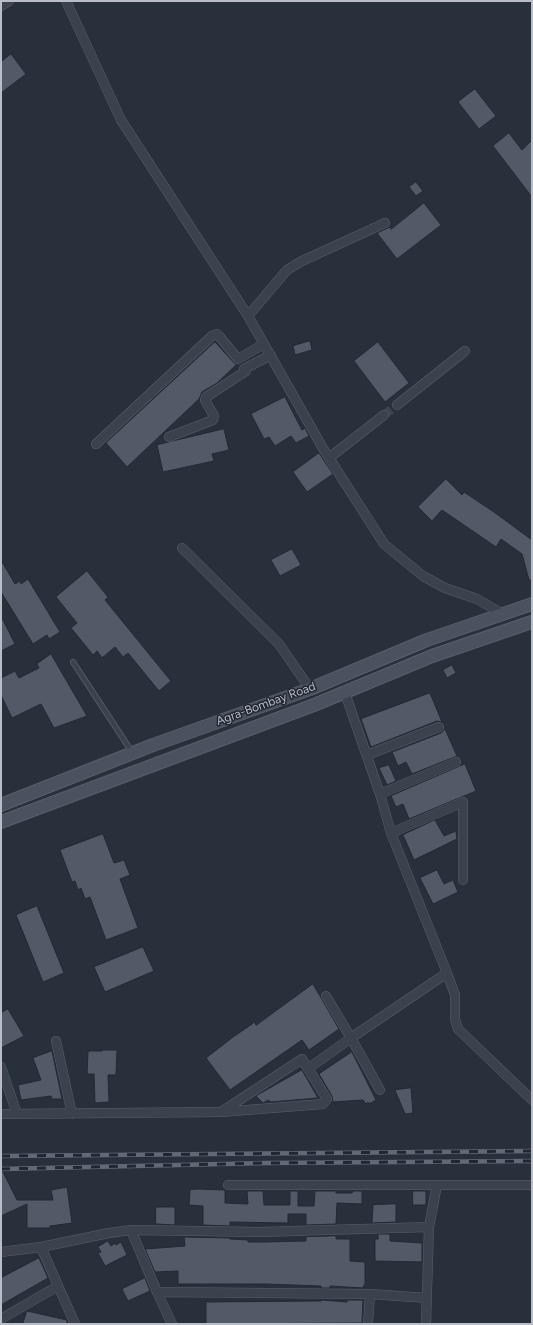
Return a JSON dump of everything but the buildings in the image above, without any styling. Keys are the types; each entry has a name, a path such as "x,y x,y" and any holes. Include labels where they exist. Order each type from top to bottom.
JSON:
{"main road":[{"name":"Agra-Bombay Road","path":"1,805 133,753 310,689 428,640 532,604"},
{"path":"485,620 491,636"},
{"name":"Agra-Bombay Road","path":"1,822 344,693 432,656 532,622"}],"street":[{"path":"1,6 9,1"},
{"path":"66,1 121,120 248,316 329,458 384,544 423,576 445,588 477,599 503,614"},
{"path":"248,316 287,270 302,260 385,224"},
{"path":"96,444 212,336 217,334 238,359 264,344"},
{"path":"397,405 465,351"},
{"path":"169,437 213,420 214,416 205,400 206,397 246,372 244,369 271,355"},
{"path":"329,458 384,415"},
{"path":"182,548 279,644 310,689"},
{"path":"344,693 380,794 391,833 455,995 455,1020 458,1029 532,1100"},
{"path":"366,755 439,727"},
{"path":"380,794 456,762"},
{"path":"391,833 463,802 463,880"},
{"path":"309,1068 447,973"},
{"path":"326,996 380,1090"},
{"path":"56,1041 72,1114"},
{"path":"1,1114 221,1112 323,1104 327,1099 302,1059 221,1112"},
{"path":"1,1067 17,1114"},
{"path":"228,1185 532,1185"},
{"path":"426,1324 429,1227 437,1185"},
{"path":"1,1252 41,1247 130,1230 260,1232 429,1227"},
{"path":"130,1230 156,1292 172,1324"},
{"path":"41,1247 75,1324"},
{"path":"1,1319 58,1286"},
{"path":"156,1292 370,1294 427,1298"},
{"path":"368,1324 370,1294"}],"lane":[{"path":"73,662 133,753"}],"tunnel":[{"path":"384,415 397,405"}],"railway":[{"path":"1,1156 532,1151"},
{"path":"1,1169 267,1163 532,1161"}]}
